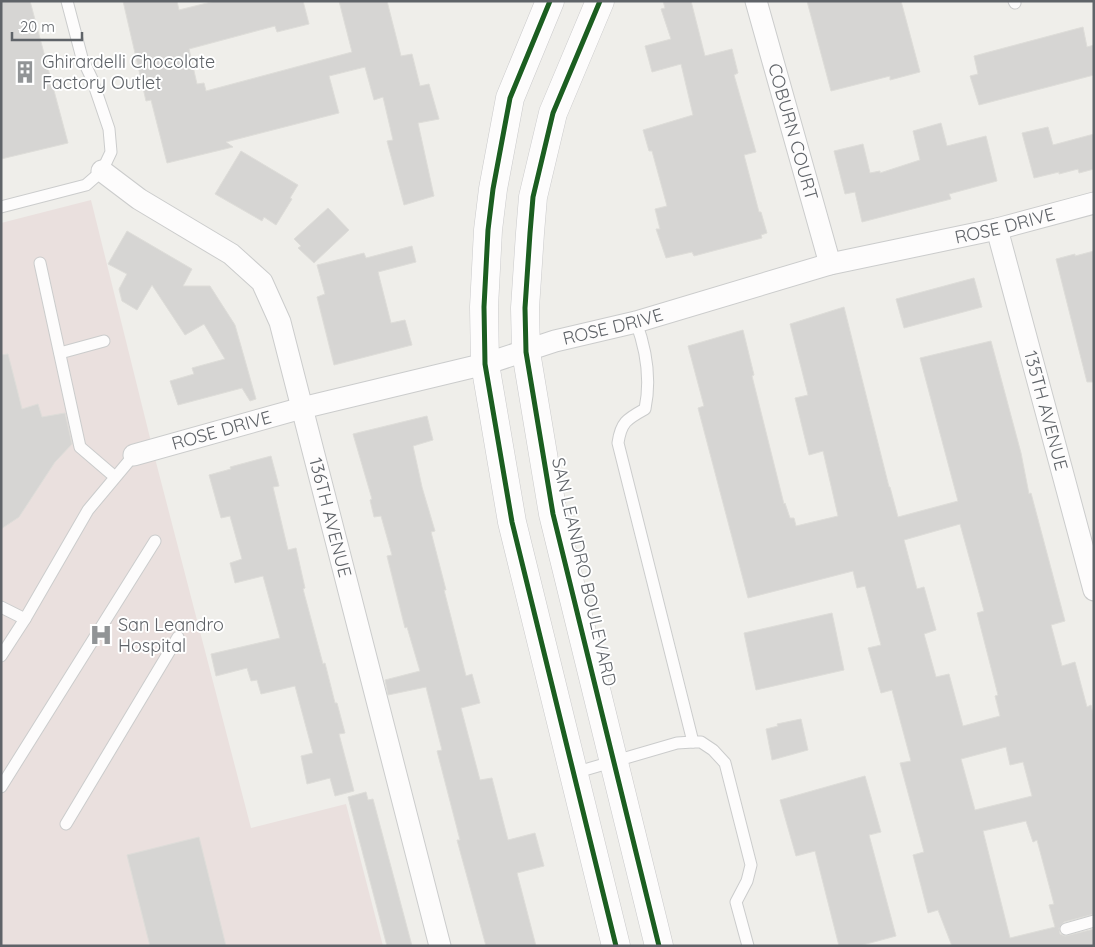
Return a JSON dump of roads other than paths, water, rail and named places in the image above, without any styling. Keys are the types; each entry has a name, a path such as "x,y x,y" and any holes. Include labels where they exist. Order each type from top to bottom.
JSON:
{"main road":[{"path":"550,1 510,98 492,189 484,307 485,364 512,522 616,946"},
{"name":"SAN LEANDRO BOULEVARD","path":"600,1 553,113 534,197 525,308 526,352 553,514 659,946"}],"street":[{"name":"COBURN COURT","path":"756,1 830,264"},
{"name":"136TH AVENUE","path":"102,171 140,199 231,254 262,282 280,322 440,946"},
{"name":"ROSE DRIVE","path":"134,454 302,408 485,364 555,341 636,322 830,264 997,229 1094,203"},
{"name":"135TH AVENUE","path":"997,229 1094,590"}],"lane":[{"path":"1,207 86,185 102,171 111,152 109,129 92,79 82,58 67,1"},
{"path":"40,263 80,448 115,477"},
{"path":"636,322 643,343 648,393 645,408 630,417 620,429 618,443 693,742"},
{"path":"60,353 104,341"},
{"path":"1,656 25,619 88,510 134,454"},
{"path":"1,787 155,541"},
{"path":"1,606 25,619"},
{"path":"66,824 178,637"},
{"path":"574,773 669,745 701,742 713,750 724,763 751,865 747,881 736,902 748,946"},
{"path":"1066,929 1094,921"}],"place":[{"name":"Ghirardelli Chocolate Factory Outlet","path":"25,72"},
{"name":"San Leandro Hospital","path":"101,635"}]}
